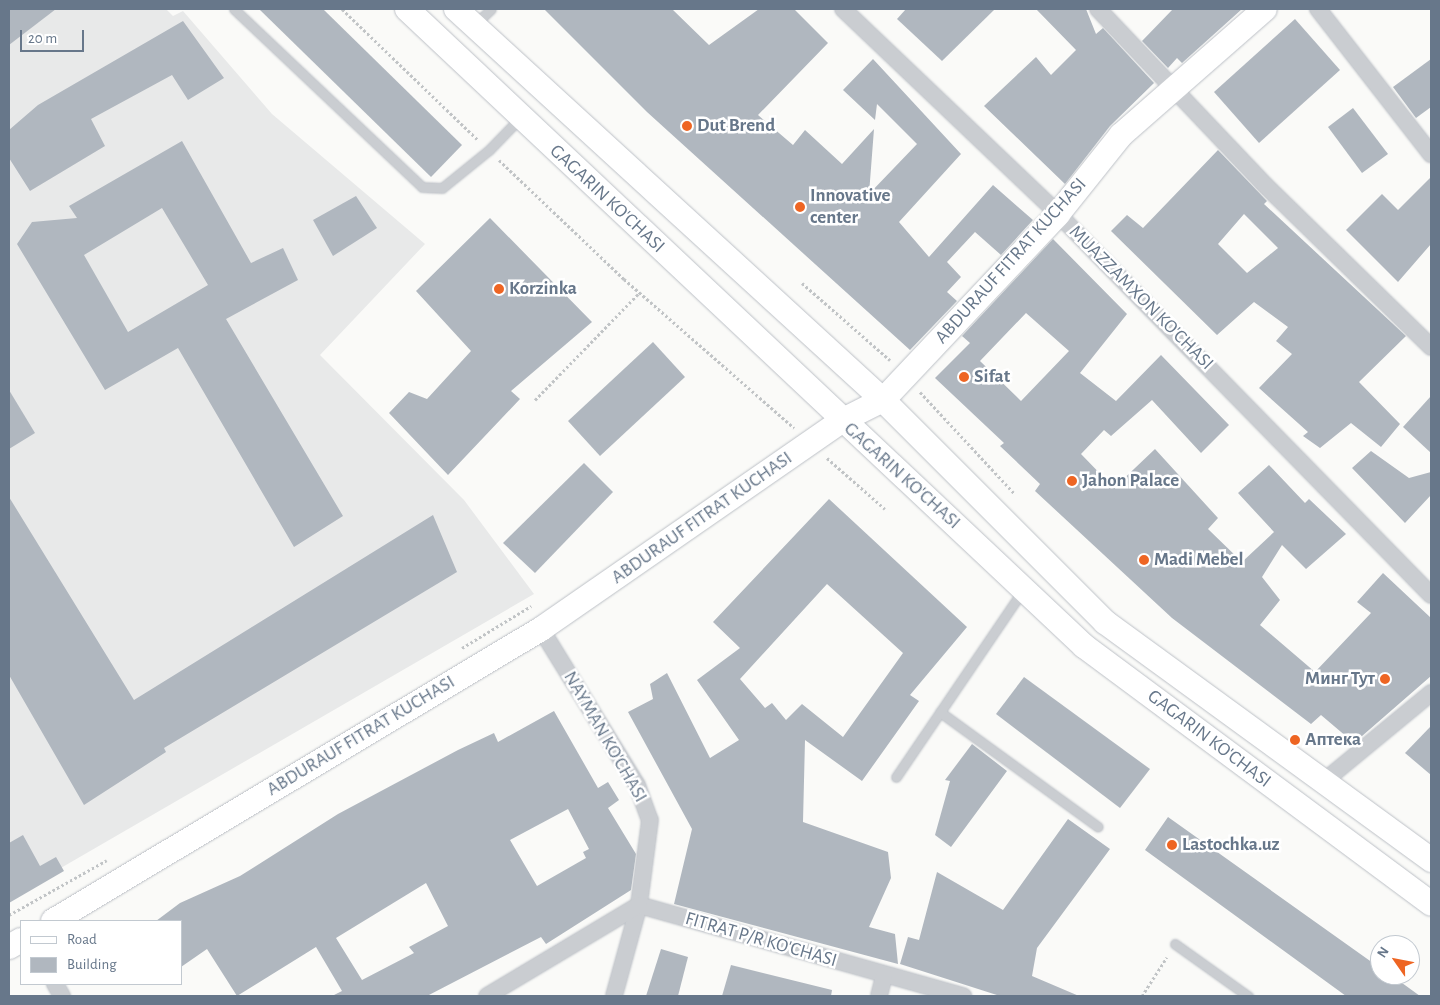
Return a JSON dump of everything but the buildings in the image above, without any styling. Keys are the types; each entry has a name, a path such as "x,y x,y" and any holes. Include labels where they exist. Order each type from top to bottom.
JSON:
{"main road":[{"name":"GAGARIN KO'CHASI","path":"406,9 841,421 1024,587 1084,646 1431,904"},
{"name":"GAGARIN KO'CHASI","path":"456,9 883,400 1105,622 1323,782 1430,856"},
{"name":"ABDURAUF FITRAT KUCHASI","path":"55,920 541,629 841,421 883,400 1058,214 1121,135 1265,9"},
{"path":"9,947 20,941"}],"street":[{"name":"MUAZZAMXON KO'CHASI","path":"843,9 1058,214 1431,595"},
{"path":"1098,9 1265,185 1431,347"},
{"path":"1318,9 1431,154"},
{"name":"NAYMAN KO'CHASI","path":"541,629 637,785 650,820 639,905 614,996"},
{"path":"1323,782 1431,693"},
{"path":"487,996 639,905"},
{"name":"FITRAT P/R KO'CHASI","path":"639,905 884,976 963,996"},
{"path":"879,996 884,976"},
{"path":"56,985 62,996"}],"lane":[{"path":"234,9 414,183 432,190 442,188 489,150 521,117"},
{"path":"474,25 490,9"},
{"path":"896,777 1024,587"},
{"path":"940,712 1098,827"},
{"path":"1175,944 1248,996"}],"path":[{"path":"342,9 639,293 886,509"},
{"path":"535,400 639,293"},
{"path":"454,653 539,601"},
{"path":"9,916 111,858"},
{"path":"1142,996 1175,944"}],"shaded area":[{"path":"9,9 166,9 173,16 183,11 272,114 425,244 320,355 464,500 534,594 9,898"}],"place":[{"name":"Dut Brend","path":"687,126"},
{"name":"Innovative center","path":"800,207"},
{"name":"Korzinka","path":"499,289"},
{"name":"Sifat","path":"964,377"},
{"name":"Jahon Palace","path":"1072,481"},
{"name":"Madi Mebel","path":"1144,560"},
{"name":"Минг Тут","path":"1385,679"},
{"name":"Аптека","path":"1295,740"},
{"name":"Lastochka.uz","path":"1172,845"}]}
